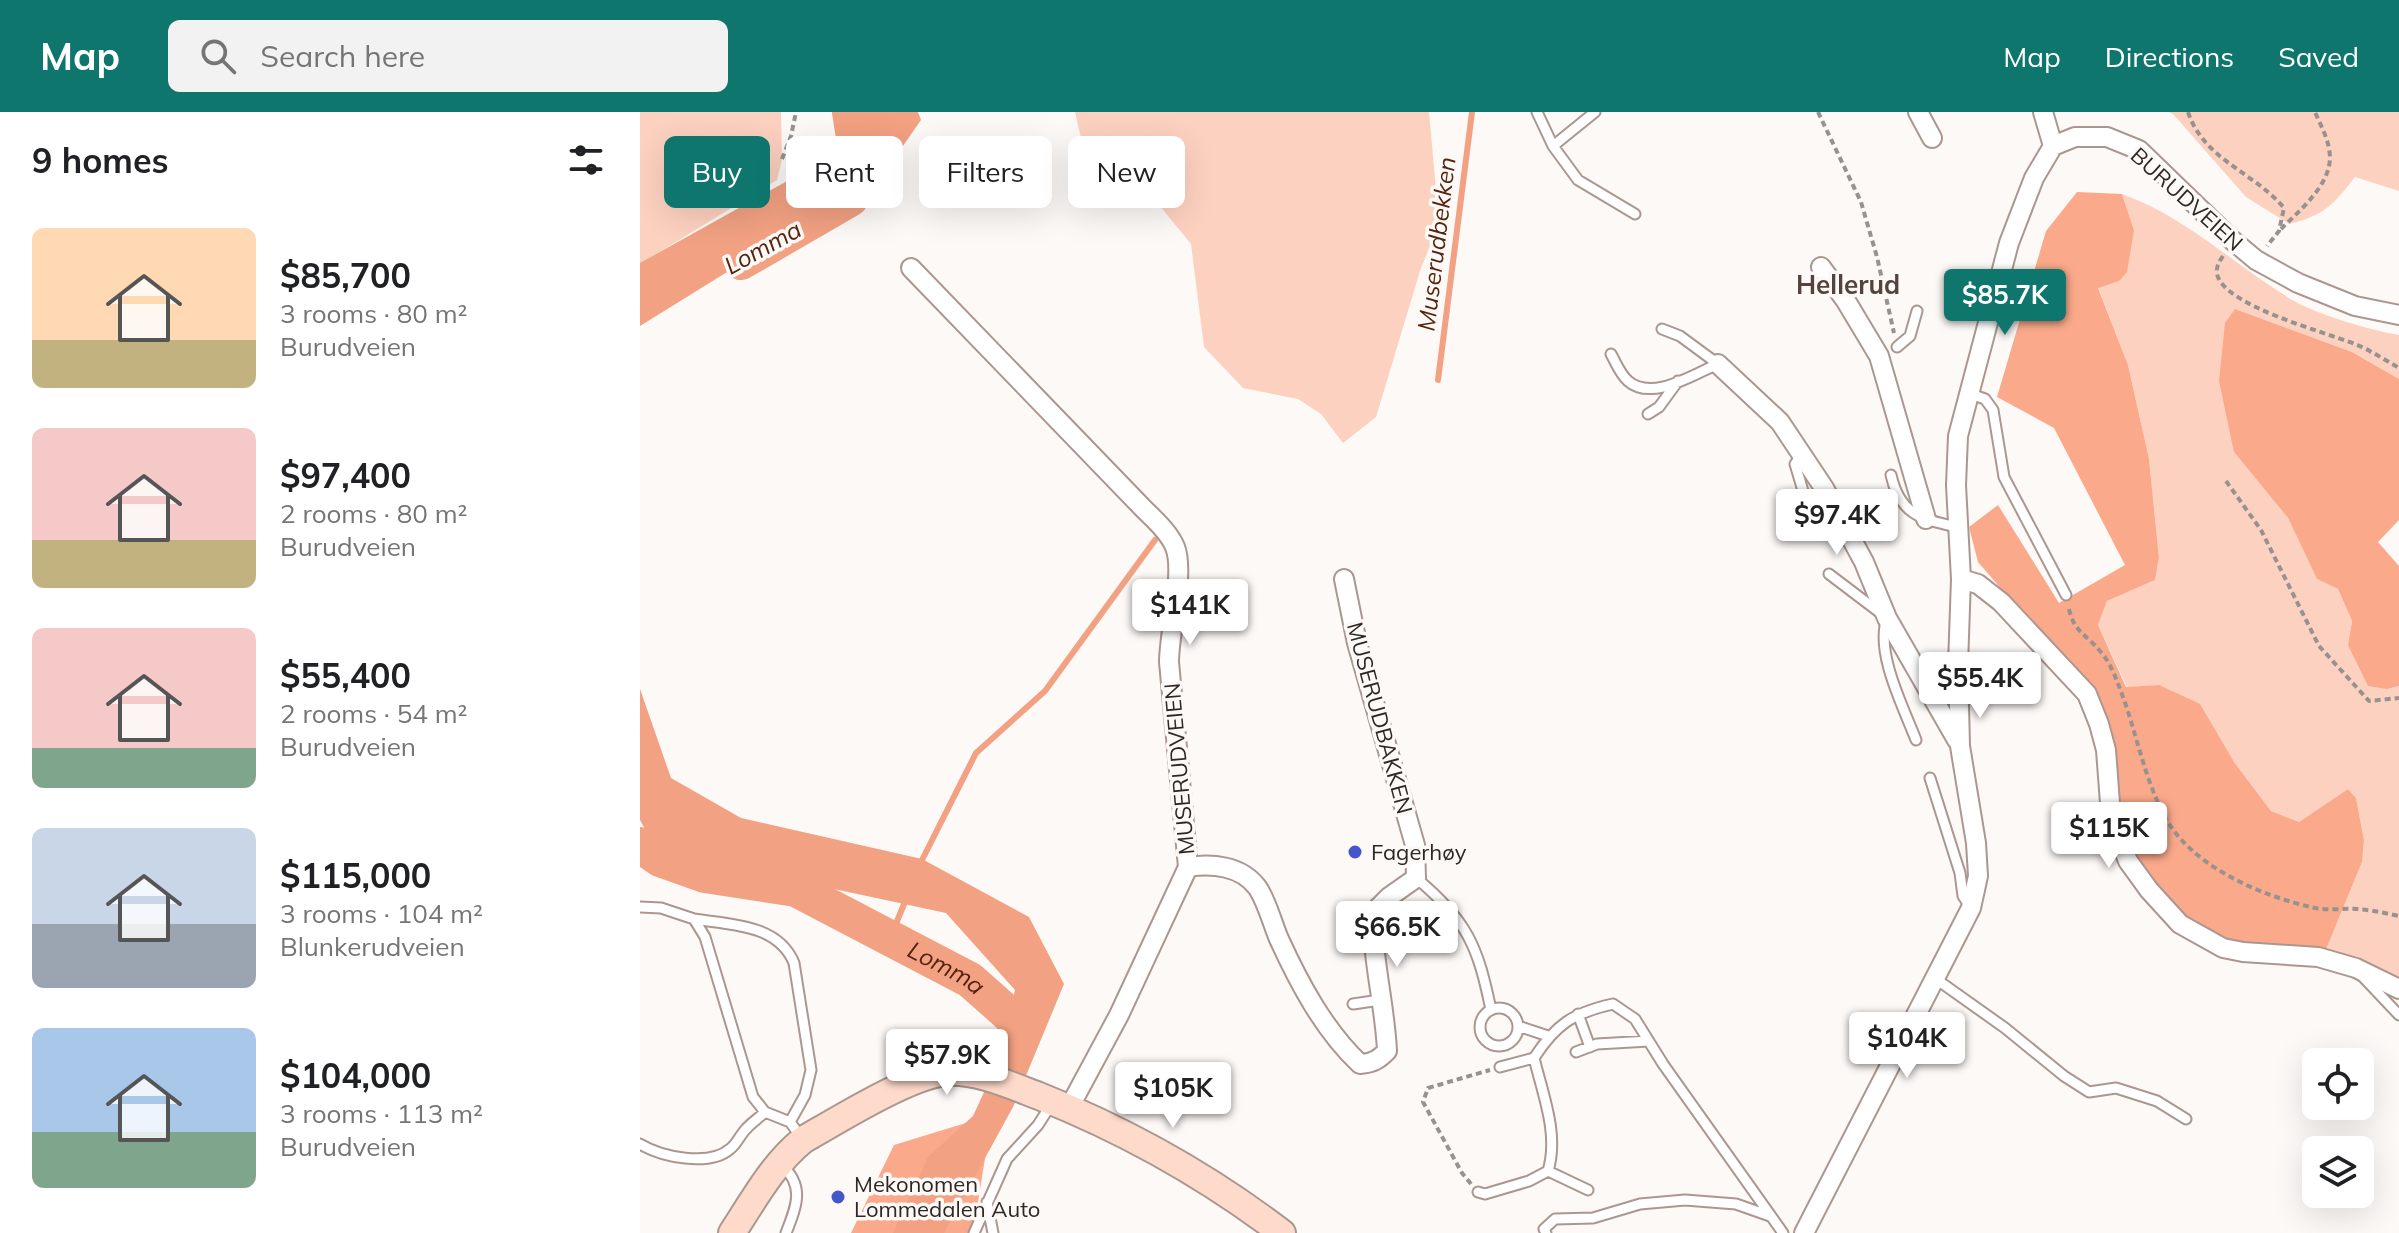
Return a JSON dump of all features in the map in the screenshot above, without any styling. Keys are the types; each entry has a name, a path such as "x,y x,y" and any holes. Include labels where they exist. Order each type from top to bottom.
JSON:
{"street":[{"path":"1918,112 1932,138"},
{"path":"1804,1233 1971,908 1978,876 1960,746 1958,665 1961,579 1952,526 1958,436 2009,243 2034,178 2053,146 2043,112"},
{"name":"BURUDVEIEN","path":"2053,146 2075,137 2107,137 2139,150 2256,260 2298,283 2355,306 2399,315"},
{"path":"1821,267 1879,356 1926,519"},
{"name":"MUSERUDVEIEN","path":"911,268 1146,512 1176,548 1177,579 1169,662 1188,867 1119,1015 1061,1105"},
{"path":"1718,364 1780,422 1824,488 1864,562 1887,618 1960,746"},
{"name":"MUSERUDBAKKEN","path":"1344,579 1357,643 1415,845 1416,878"},
{"path":"1961,579 1978,584 2001,602 2087,694 2106,750 2110,803 2128,861 2180,924 2223,948 2318,957 2356,968 2399,989"},
{"path":"1188,867 1199,865 1233,869 1257,887 1304,988 1338,1040 1360,1064 1371,1063 1387,1051 1372,941 1373,913 1416,878"},
{"path":"732,1233 780,1163 796,1131 944,1072 986,1077 1061,1105 1146,1144 1194,1171 1282,1233"}],"lane":[{"path":"1537,112 1553,146 1578,180 1635,214"},
{"path":"1553,146 1595,112"},
{"path":"1897,347 1910,336 1917,311"},
{"path":"1662,329 1680,336 1718,364"},
{"path":"1611,354 1621,373 1631,383 1656,389 1718,364"},
{"path":"1648,414 1659,407 1678,381"},
{"path":"1968,393 1985,399 1993,410 2004,477 2066,595"},
{"path":"1801,454 1795,464 1809,511"},
{"path":"1891,475 1903,506 1926,519 1952,526"},
{"path":"1829,574 1887,618 1882,633 1889,666 1916,740"},
{"path":"1930,778 1960,873 1963,896 1971,908"},
{"path":"1416,878 1458,917 1484,974 1491,1010"},
{"path":"640,907 661,908 694,919 771,934 789,950 797,977 811,1070 796,1131 765,1112 753,1097 705,937 694,919"},
{"path":"2356,968 2399,1015"},
{"path":"1936,979 2089,1092 2116,1088 2157,1101 2186,1119"},
{"path":"1353,1004 1380,1000"},
{"path":"1500,1067 1534,1058 1548,1036 1564,1021 1613,1004 1635,1019 1783,1233"},
{"path":"1491,1010 1508,1010 1517,1019 1518,1032 1509,1043 1492,1044 1483,1036 1481,1025 1491,1010"},
{"path":"1578,1014 1590,1047"},
{"path":"1518,1026 1548,1036"},
{"path":"1576,1052 1597,1044 1649,1041"},
{"path":"1478,1192 1485,1194 1529,1181 1548,1171 1553,1154 1551,1127 1534,1058"},
{"path":"974,1233 1007,1159 1061,1105"},
{"path":"640,1144 655,1151 702,1159 715,1157 731,1149 746,1128 765,1112"},
{"path":"780,1163 793,1175 797,1184 786,1233"},
{"path":"1548,1171 1588,1190"},
{"path":"1546,1233 1544,1229 1555,1219 1593,1218 1640,1204 1685,1200 1736,1204 1770,1216"},
{"path":"987,1202 993,1233"}],"path":[{"path":"782,159 796,112"},
{"path":"1818,112 1861,202 1897,347"},
{"path":"2188,112 2192,125 2209,148 2235,170 2269,190 2284,208 2279,231"},
{"path":"2256,260 2328,174 2330,150 2315,112"},
{"path":"2232,240 2217,266 2217,276 2222,284 2258,309 2357,345 2399,368"},
{"path":"2226,481 2261,530 2319,646 2369,701 2399,698"},
{"path":"2066,595 2073,625 2098,648 2115,675 2164,817 2189,849 2209,866 2233,879 2287,900 2324,909 2354,908 2399,916"},
{"path":"1478,1192 1462,1173 1423,1102 1428,1088 1500,1067"}],"shaded area":[{"path":"640,112 781,112 782,159 777,180 770,184 770,136 664,136 664,208 731,208 640,264"},
{"path":"1075,112 1429,112 1439,223 1420,271 1376,417 1343,443 1321,414 1298,399 1243,388 1204,347 1191,244 1162,208 1185,208 1185,136 1081,136"},
{"path":"2168,112 2399,112 2399,191 2355,177 2341,195 2320,213 2289,224 2246,197"},
{"path":"2077,192 2122,194 2134,230 2127,272 2119,281 2098,288 2128,365 2149,459 2159,558 2155,580 2107,601 2098,625 2126,687 2159,685 2200,704 2234,762 2271,811 2299,822 2348,789 2356,798 2364,840 2362,862 2325,952 2219,939 2178,916 2129,860 2103,707 1978,562 1969,527 1998,505 2059,603 2125,565 2054,428 1997,397 2046,231"},
{"path":"2122,194 2168,216 2294,301 2345,321 2399,335 2399,379 2352,352 2235,309 2234,452 2288,518 2317,579 2338,589 2352,621 2348,645 2387,689 2399,686 2399,977 2325,952 2362,862 2364,840 2356,798 2348,789 2299,822 2271,811 2234,762 2159,685 2127,687 2098,625 2107,601 2155,580 2159,558 2149,459 2128,365 2098,287 2119,281 2134,230"},
{"path":"2235,309 2352,352 2399,379 2399,520 2378,542 2399,566 2399,686 2387,689 2368,686 2348,645 2352,621 2338,589 2317,579 2288,518 2234,452 2219,381 2225,323"},
{"path":"992,1115 973,1233 851,1233 894,1145"}],"water":[{"path":"862,112 918,112 921,120 903,146 903,136 855,136"},
{"path":"786,182 786,208 830,208 640,326 640,263 739,208 770,208 770,191"},
{"path":"640,689 671,778 741,818 922,859 1029,917 1064,984 1013,1107 944,1233 893,1233 928,1157 973,1116 997,1064 1015,990 946,913 657,851 640,820"}],"waterway":[{"name":"Lomma","path":"741,262 850,199 858,163 850,112"},
{"name":"Muserudbekken","path":"1438,380 1472,112"},
{"name":"Muserudbekken","path":"920,864 976,753 1045,691 1155,540"},
{"name":"Lomma","path":"640,845 660,859 705,875 796,889 970,980 1014,1019 1017,1040 1010,1061"},
{"name":"Muserudbekken","path":"890,938 907,897"}],"place":[{"name":"Fagerhøy","path":"1355,852"},
{"name":"Mekonomen Lommedalen Auto","path":"838,1197"}],"district":[{"name":"Hellerud","path":"1848,285"}]}
